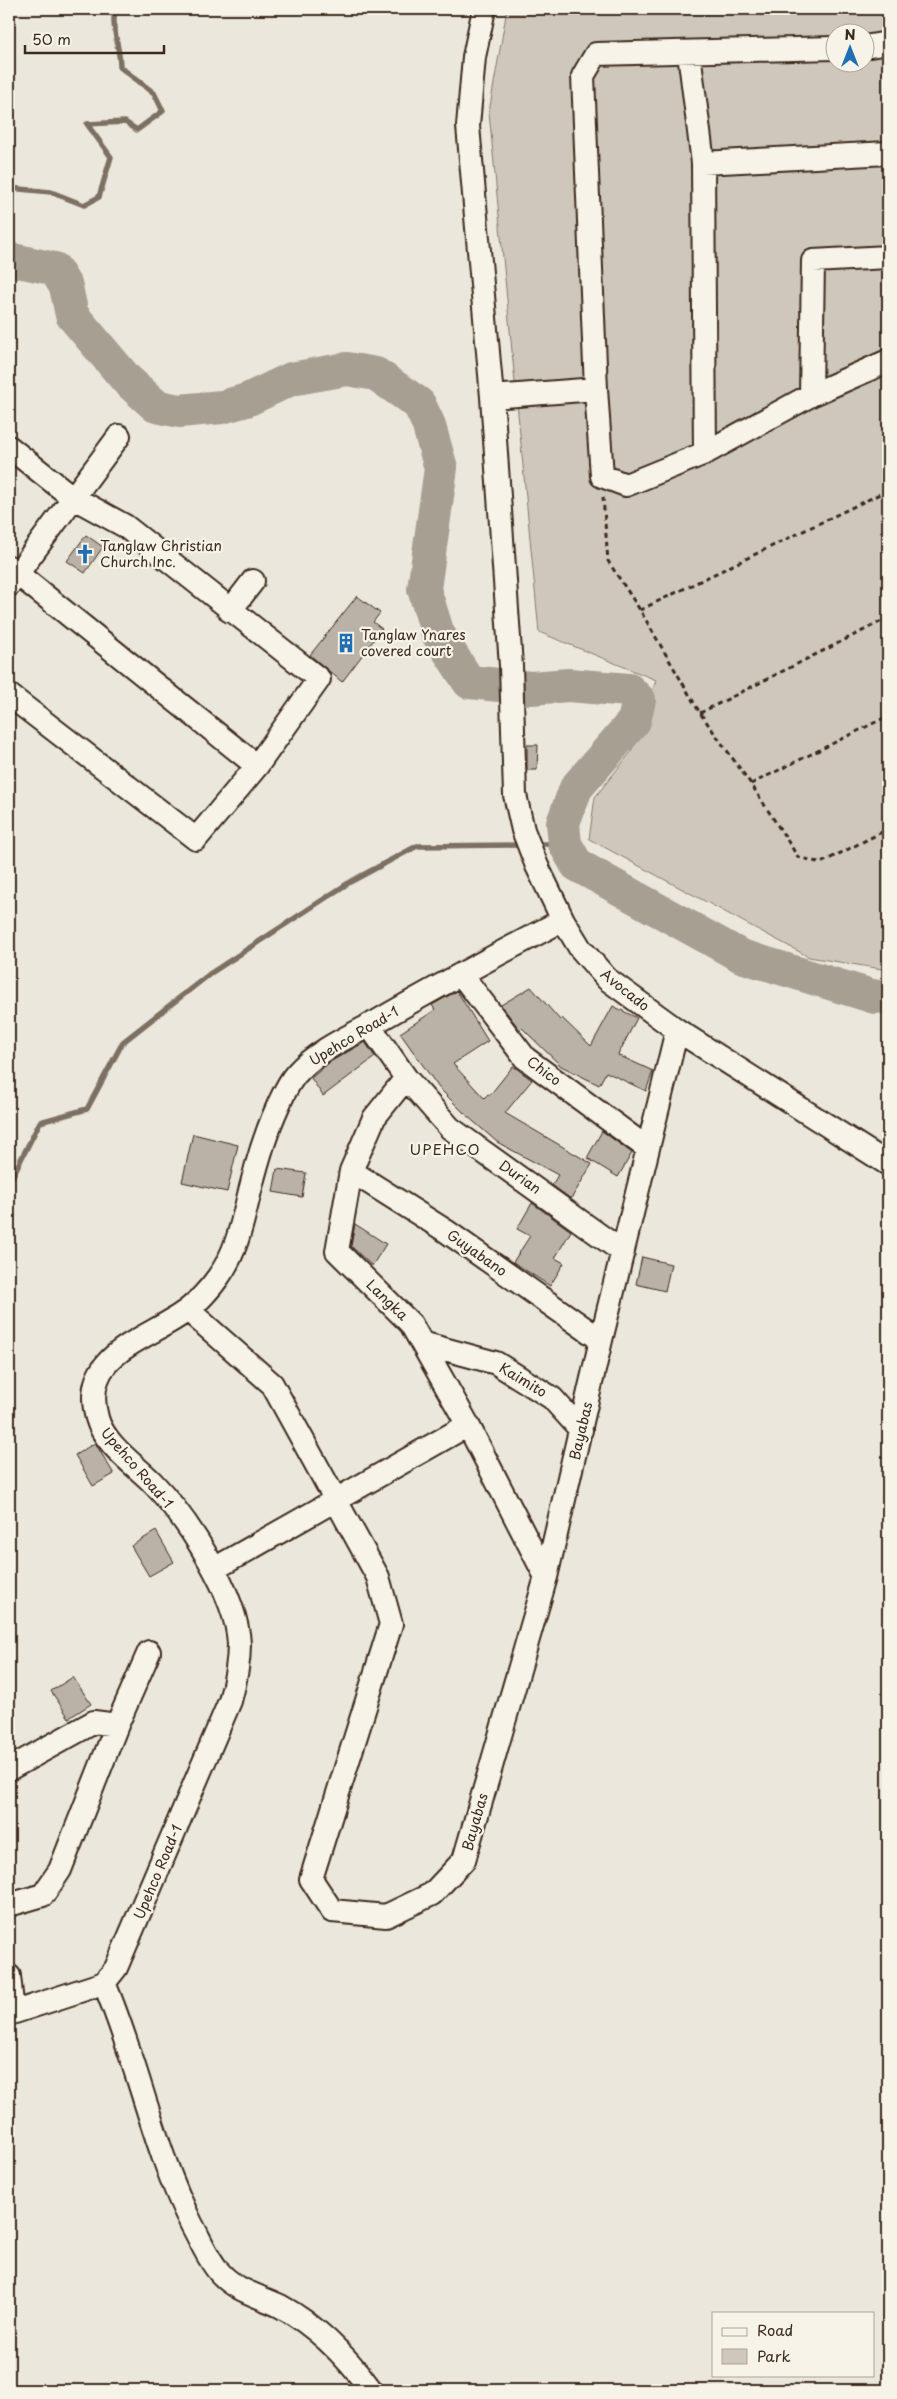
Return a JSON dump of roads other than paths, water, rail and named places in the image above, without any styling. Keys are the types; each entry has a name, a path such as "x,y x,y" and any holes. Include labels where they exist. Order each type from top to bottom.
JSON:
{"street":[{"name":"Avocado","path":"484,9 474,57 468,126 492,397 510,666 515,795 523,830 563,920 580,948 607,979 677,1030 888,1164"},
{"path":"874,45 888,43"},
{"path":"824,48 596,54 583,76 596,389 602,476 626,485 704,453 811,395 888,361"},
{"path":"689,53 703,163 704,453"},
{"path":"703,163 888,153"},
{"path":"811,395 813,261 888,257"},
{"path":"492,397 596,389"},
{"path":"119,436 12,575 257,766"},
{"path":"9,447 72,498 125,526 230,611 319,679 257,766 196,839 9,695"},
{"path":"230,611 253,581"},
{"name":"Upehco Road-1","path":"104,1983 116,1968 230,1701 235,1682 239,1643 230,1603 214,1568 157,1488 102,1432 97,1418 95,1402 98,1373 112,1356 188,1310 219,1277 244,1222 267,1131 286,1088 296,1074 312,1060 369,1026 461,974 563,920"},
{"name":"Chico","path":"461,974 525,1058 647,1148"},
{"name":"Durian","path":"369,1026 406,1078 450,1128 623,1252"},
{"name":"Bayabas","path":"188,1310 272,1384 378,1576 391,1624 311,1879 332,1910 386,1916 432,1894 464,1860 546,1578 601,1340 677,1030"},
{"name":"Langka","path":"406,1078 374,1118 351,1171 337,1251 411,1324 468,1426 546,1578"},
{"name":"Guyabano","path":"351,1171 446,1232 601,1340"},
{"name":"Kaimito","path":"422,1343 496,1363 552,1398 581,1430"},
{"path":"214,1568 468,1426"},
{"path":"9,1905 43,1895 60,1870 117,1725 149,1652"},
{"path":"9,1769 94,1722 117,1725"},
{"path":"9,1976 11,2013 104,1983 127,2040 159,2150 181,2202 207,2254 219,2272 232,2285 280,2307 300,2319 340,2350 371,2390"}],"waterway":[{"path":"9,188 51,192 84,205 99,197 111,157 87,124 125,122 137,130 163,111 154,93 120,67 114,23 115,9"},
{"path":"9,259 55,269 66,287 72,315 127,380 156,406 179,411 222,407 247,400 291,379 347,369 376,374 419,404 428,423 441,468 424,589 438,634 469,682 531,688 569,685 629,690 639,700 634,721 576,788 563,823 565,844 577,865 741,956 875,997 888,996"},
{"path":"534,844 565,844"},
{"path":"9,1183 40,1122 87,1109 123,1042 211,973 350,882 417,846 523,845"}],"place":[{"name":"Tanglaw Christian Church Inc.","path":"85,554"},
{"name":"Tanglaw Ynares covered court","path":"346,643"}],"district":[{"name":"UPEHCO","path":"445,1150"}]}
